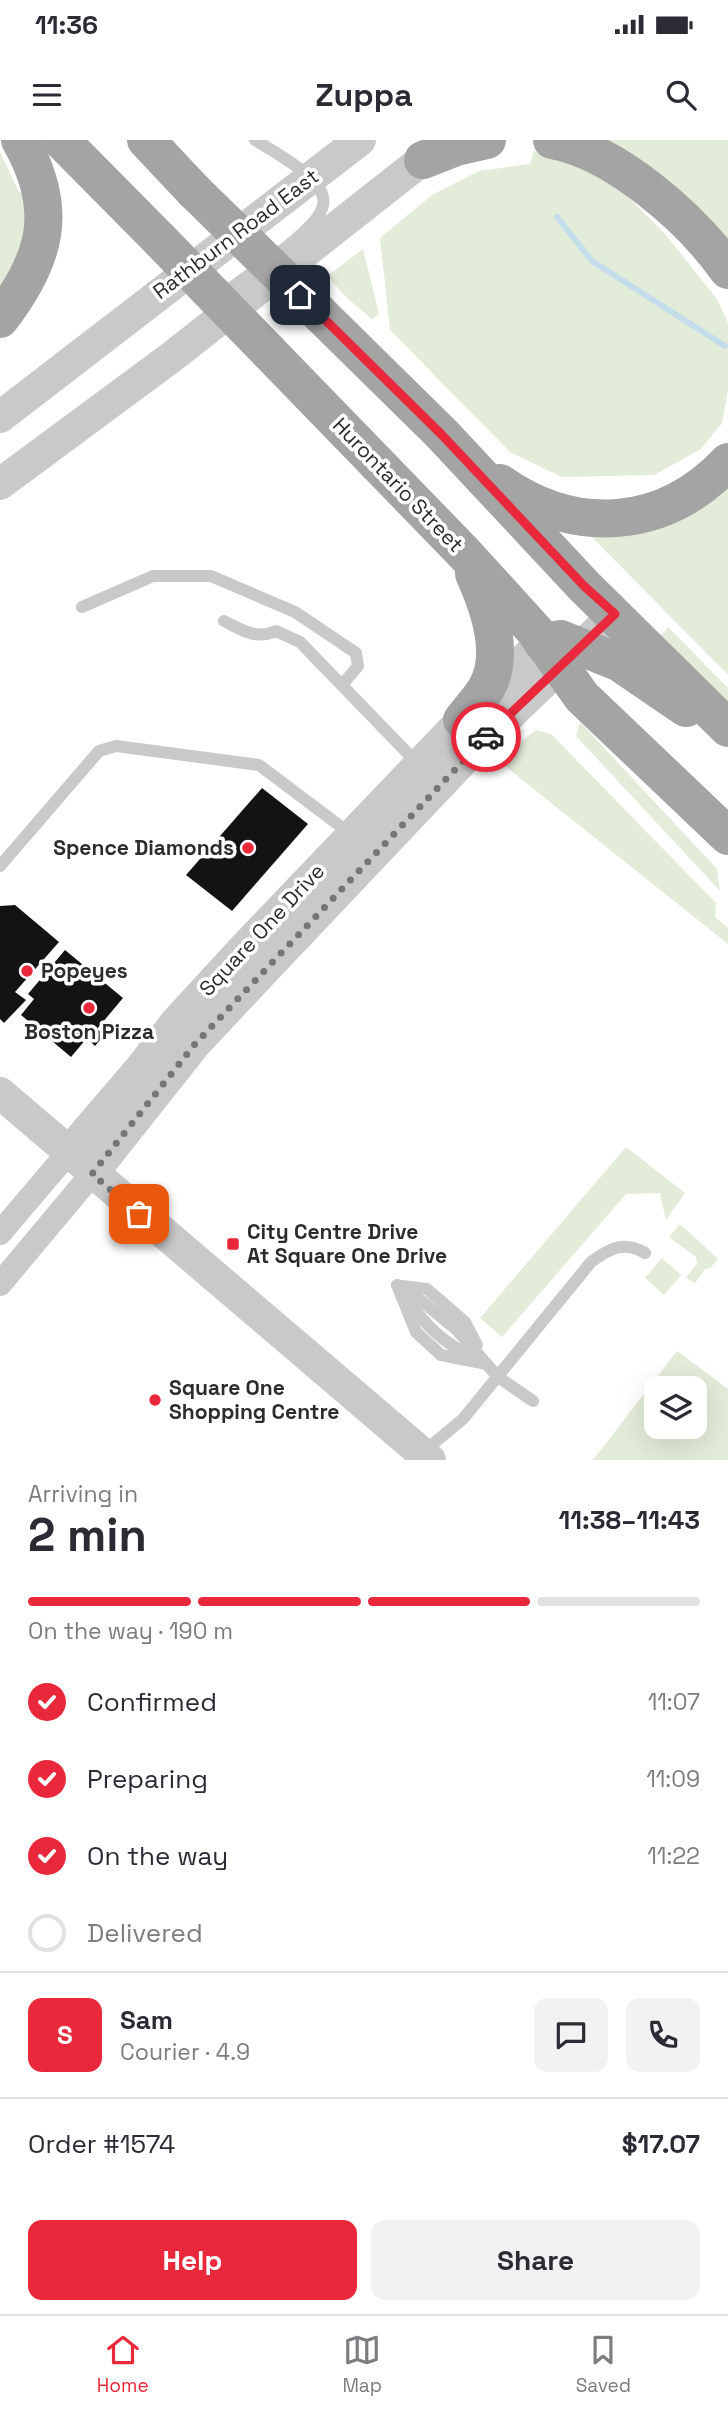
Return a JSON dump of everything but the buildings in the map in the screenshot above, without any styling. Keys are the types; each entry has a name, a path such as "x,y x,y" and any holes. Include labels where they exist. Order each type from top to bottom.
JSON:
{"main road":[{"path":"0,320 32,274 40,251 44,219 41,191 20,140"},
{"name":"Hurontario Street","path":"61,140 464,553 536,631 560,652 582,697 724,836"},
{"path":"146,140 194,191 442,435 584,586 728,727"},
{"path":"436,150 488,140"},
{"path":"552,140 595,153 640,183 684,220 728,270"},
{"path":"442,435 479,468 515,493 540,505 579,516 611,519 666,509 694,493 728,462"},
{"path":"462,720 486,689 493,671 495,651 489,612 464,553"},
{"path":"560,652 620,663 683,705 728,745"}],"street":[{"name":"Rathburn Road East","path":"0,417 360,140"},
{"path":"0,484 182,348 436,150"},
{"name":"Square One Drive","path":"0,1233 140,1069 176,1022 462,720 615,614"},
{"name":"Square One Drive","path":"0,1284 195,1044 470,753 560,652"},
{"path":"0,1093 426,1457"}],"lane":[{"path":"182,348 215,299 302,233 318,217 324,206 323,194 310,179 282,156 255,140"},
{"path":"82,607 153,576 211,576 295,612 356,653 358,666 342,685"},
{"path":"224,621 248,633 264,636 276,631 300,642 419,765"},
{"path":"0,866 99,751 116,746 260,765 352,835"},
{"path":"426,1457 463,1419 591,1262 612,1247 634,1247 645,1253"},
{"path":"487,1364 455,1349 435,1332 422,1320 397,1285 427,1289 465,1322 487,1364 498,1377 533,1401"}],"green space":[{"path":"600,140 728,140 728,255"},
{"path":"534,151 573,160 603,172 666,235 717,299 728,323 728,390 722,423 701,449 654,475 562,477 510,452 390,330 380,238 432,195 479,171 530,164"},
{"path":"0,152 19,192 29,195 30,226 0,292"},
{"path":"363,249 379,314 372,319 348,299 327,276"},
{"path":"728,477 728,675 585,530"},
{"path":"668,627 728,688 728,708 659,639"},
{"path":"580,722 717,869 720,891 576,736"},
{"path":"536,730 551,734 716,903 715,917 728,928 728,944 500,762 504,755"},
{"path":"626,1147 685,1193 666,1220 660,1193 626,1194 502,1337 480,1318"},
{"path":"680,1224 718,1259 710,1268 705,1269 695,1283 686,1278 697,1263 696,1257 669,1237"},
{"path":"662,1258 681,1275 664,1295 645,1278"},
{"path":"677,1351 728,1389 728,1460 593,1460 644,1394 644,1439 707,1439 707,1376 658,1376"}],"waterway":[{"path":"557,217 592,261 725,346"}],"way so far":[{"path":"139,1214 92,1174 195,1044 486,737"}],"place":[{"name":"Spence Diamonds","path":"248,848"},
{"name":"Popeyes","path":"27,971"},
{"name":"Boston Pizza","path":"89,1008"},
{"name":"City Centre Drive At Square One Drive","path":"233,1244"},
{"name":"Square One Shopping Centre","path":"155,1400"}],"route":[{"path":"300,295 442,435 584,586 615,614 486,737"}]}
